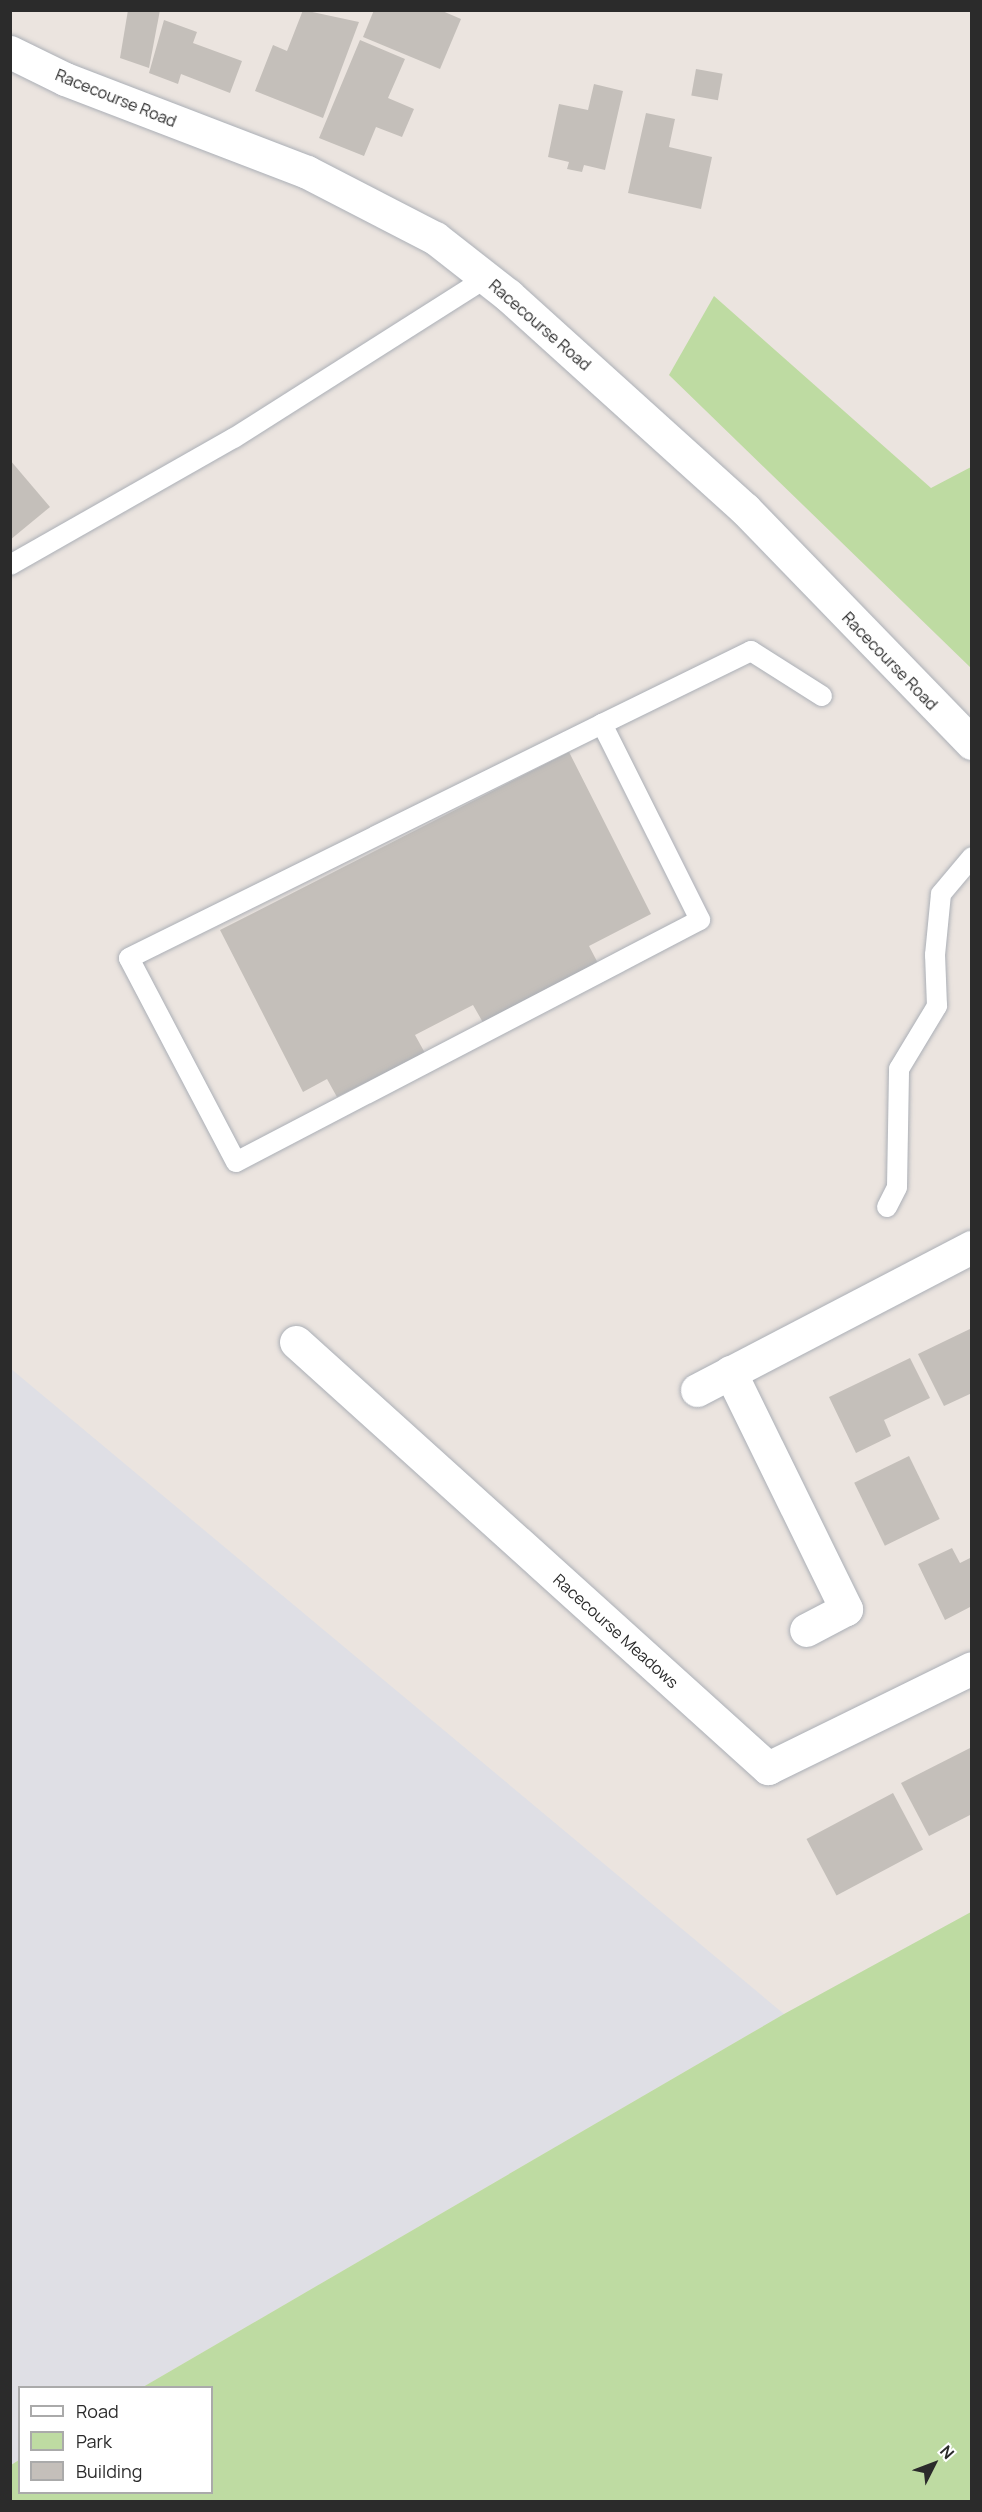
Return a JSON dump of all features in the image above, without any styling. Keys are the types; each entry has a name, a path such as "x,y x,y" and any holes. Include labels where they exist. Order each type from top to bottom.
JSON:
{"street":[{"name":"Racecourse Road","path":"10,52 65,79 307,172 435,238 486,278 745,509 972,743"},
{"path":"697,1390 972,1247"},
{"name":"Racecourse Meadows","path":"296,1341 768,1768 972,1668"},
{"path":"730,1372 846,1609 806,1630"}],"lane":[{"path":"10,565 234,438 486,278"},
{"path":"602,724 700,920 236,1162 129,958 602,724 751,651 822,696"},
{"path":"887,1207 897,1187 899,1069 937,1006 941,894 972,857"}],"shaded area":[{"path":"10,1368 784,2014 145,2386 18,2386 18,2461 11,2465"}],"green space":[{"path":"714,296 931,488 971,467 971,668 669,375"},
{"path":"971,1912 971,2501 11,2501 11,2465 18,2461 18,2494 213,2494 213,2386 145,2386 784,2014"}],"building":[{"path":"128,10 160,10 149,68 120,58"},
{"path":"303,10 359,22 323,118 255,91 273,45 287,51"},
{"path":"374,10 440,10 461,19 440,69 363,37"},
{"path":"164,20 197,32 193,43 242,61 230,93 181,74 178,84 149,73"},
{"path":"360,40 405,59 388,98 414,109 402,137 376,127 364,156 319,138"},
{"path":"696,69 723,74 718,100 691,96"},
{"path":"594,84 623,91 605,170 584,165 582,172 567,169 569,162 548,157 559,104 588,110"},
{"path":"646,113 675,119 669,147 712,157 701,209 628,193"},
{"path":"10,460 50,507 10,540"},
{"path":"569,752 651,914 589,946 600,967 485,1026 473,1005 415,1035 425,1053 337,1097 327,1079 303,1092 220,930"},
{"path":"972,1328 972,1393 944,1406 918,1354"},
{"path":"910,1358 930,1398 884,1420 891,1436 856,1453 829,1397"},
{"path":"909,1456 940,1519 885,1546 854,1483"},
{"path":"952,1548 960,1563 972,1557 972,1606 945,1620 918,1564"},
{"path":"972,1747 972,1814 929,1836 901,1783"},
{"path":"893,1793 923,1850 837,1896 806,1839"}]}
